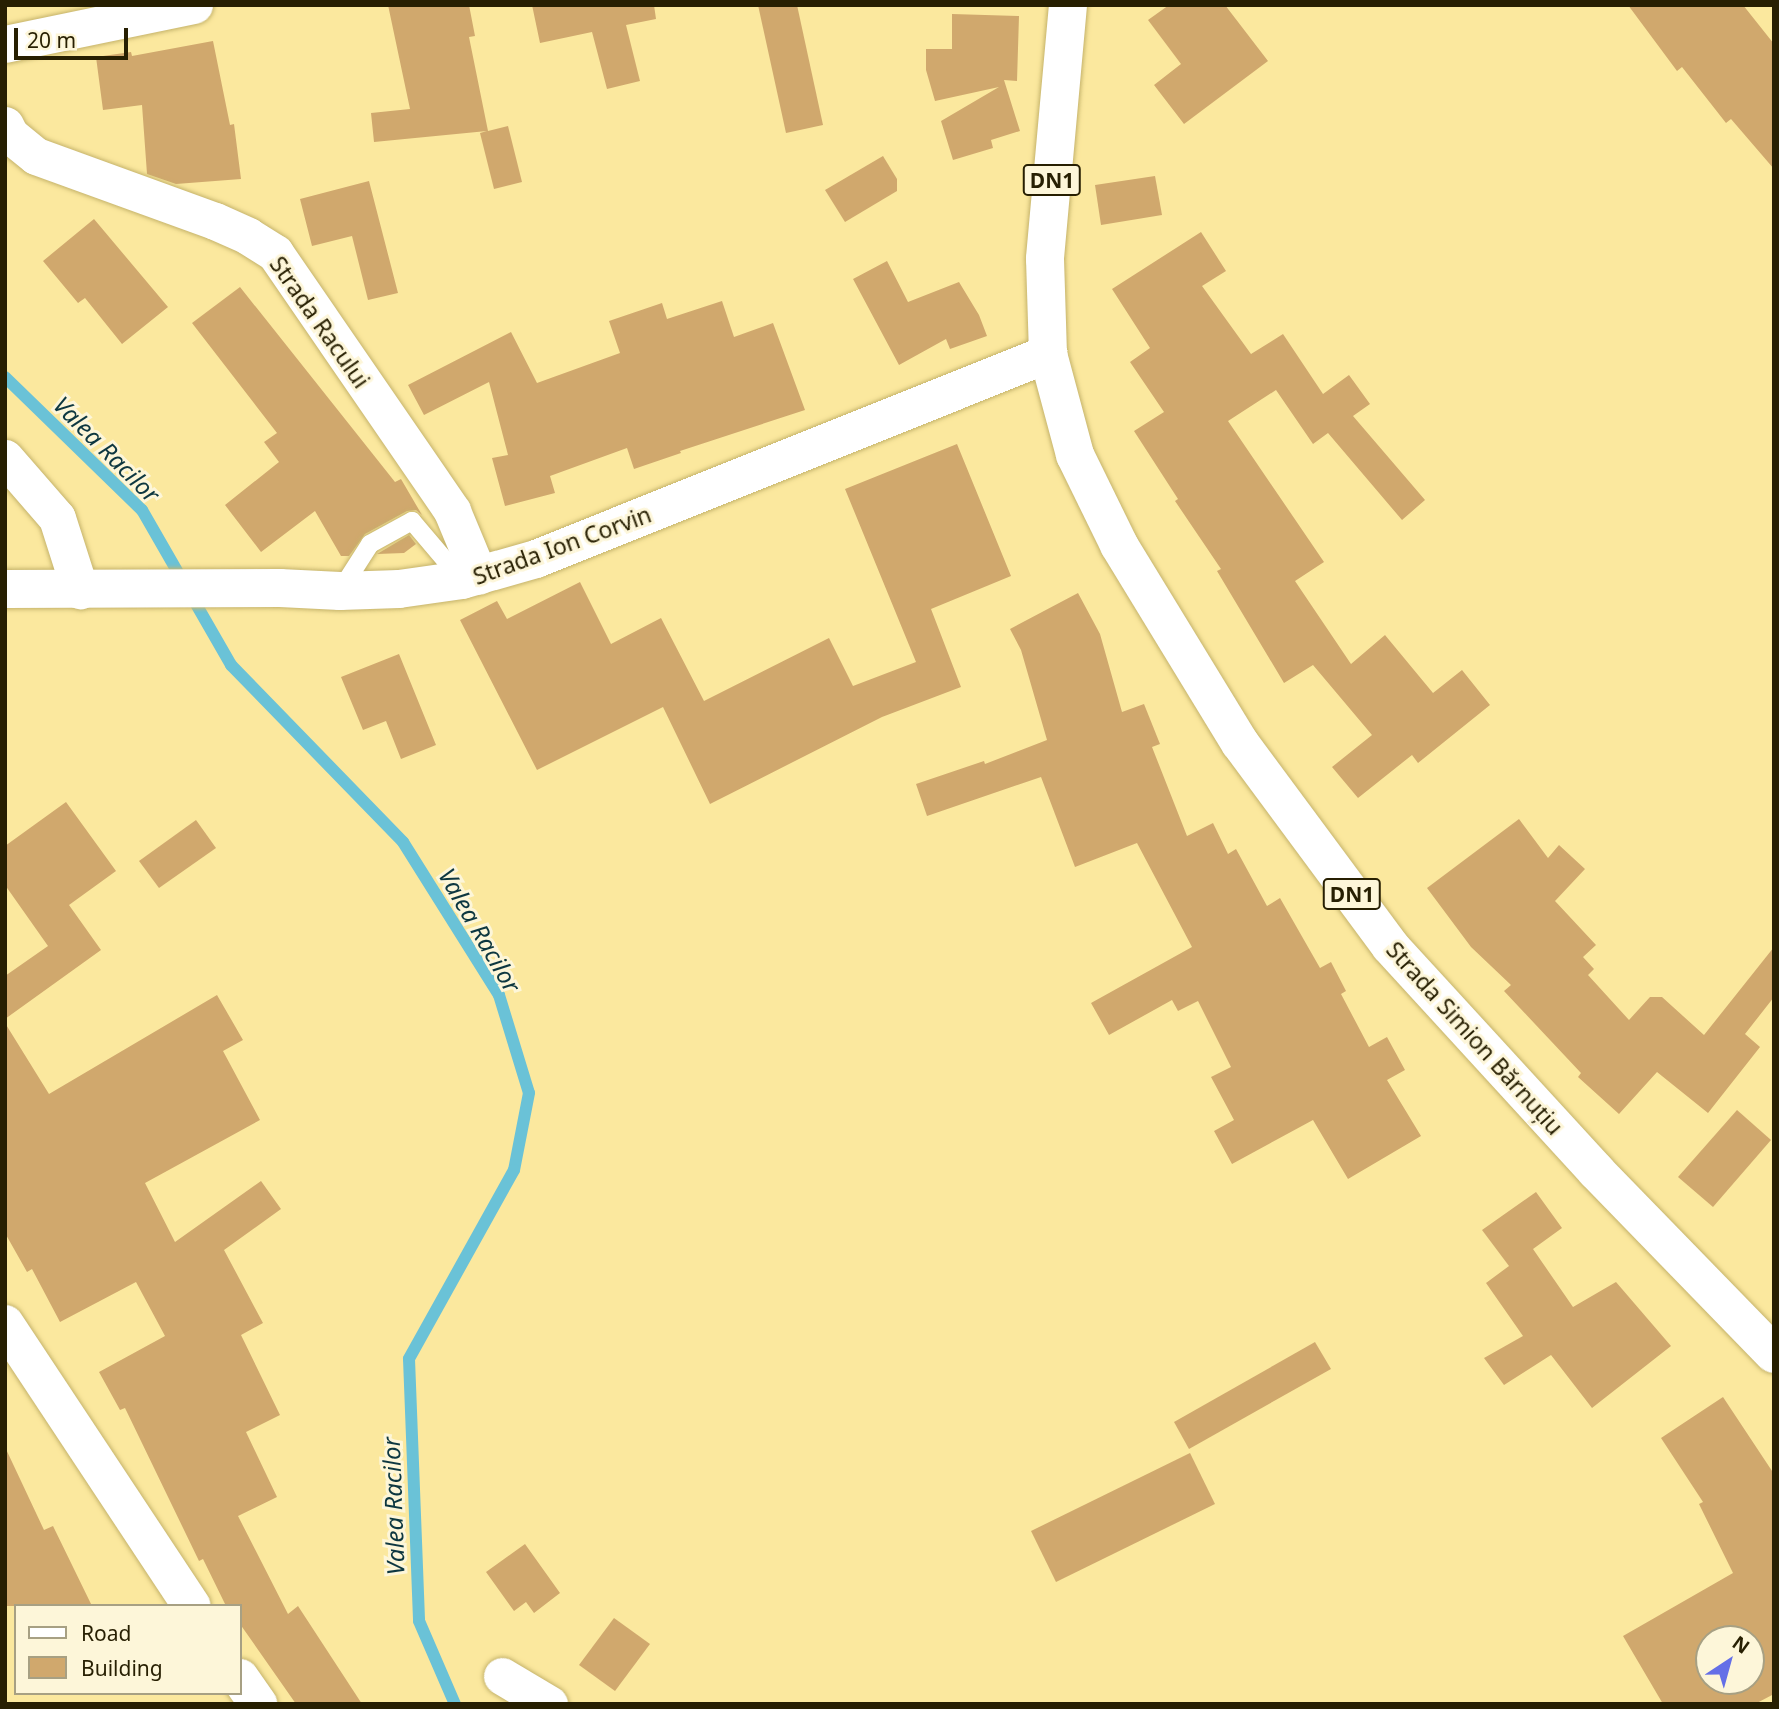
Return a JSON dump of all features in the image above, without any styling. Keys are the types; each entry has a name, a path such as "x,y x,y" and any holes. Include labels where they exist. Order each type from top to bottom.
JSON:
{"main road":[{"name":"DN1","path":"1048,354 1045,259 1068,5"},
{"name":"Strada Ion Corvin","path":"5,589 97,591 281,588 340,591 398,589 471,578 536,559 1048,354"},
{"name":"Strada Simion Bărnuțiu","path":"1048,354 1075,455 1119,545 1240,743 1390,946 1595,1171 1774,1354"},
{"path":"5,1324 191,1604"}],"street":[{"path":"5,44 194,5"},
{"name":"Strada Racului","path":"5,125 10,135 36,156 215,221 248,236 275,253 452,511 471,578"},
{"path":"5,458 57,518 97,591"},
{"path":"502,1676 550,1704"}],"lane":[{"path":"340,591 370,544 412,521 471,578"}],"building":[{"path":"388,5 469,5 475,36 469,37 488,131 508,126 522,182 494,189 480,133 487,131 374,142 371,113 410,109"},
{"path":"532,5 654,5 656,19 626,25 640,81 607,89 592,32 540,43"},
{"path":"758,5 797,5 823,125 786,133"},
{"path":"1169,5 1225,5 1268,61 1184,124 1154,85 1181,64 1148,20"},
{"path":"1628,5 1743,5 1774,44 1774,169 1731,119 1726,123 1682,67 1677,71"},
{"path":"952,14 1019,16 1017,81 1004,80 1020,131 991,140 993,148 953,160 941,121 999,87 935,101 926,70 926,49 952,49"},
{"path":"213,41 230,125 234,124 241,179 176,184 147,174 142,105 103,110 96,57 131,52 132,56"},
{"path":"883,156 897,179 897,191 845,222 825,190"},
{"path":"1155,176 1162,215 1101,225 1095,185"},
{"path":"369,181 398,293 368,300 352,236 312,246 300,199"},
{"path":"94,219 168,307 122,344 85,298 78,303 43,261"},
{"path":"1201,232 1226,271 1202,286 1251,354 1283,334 1323,394 1349,375 1370,404 1353,416 1425,500 1402,520 1328,433 1313,444 1276,390 1228,421 1324,562 1295,581 1351,664 1385,635 1433,693 1462,670 1490,705 1418,763 1412,755 1358,798 1332,767 1372,735 1313,665 1284,683 1217,571 1221,569 1175,501 1178,499 1134,431 1164,412 1130,362 1150,348 1112,289"},
{"path":"887,261 908,302 959,282 979,315 987,336 950,349 946,339 899,365 853,279"},
{"path":"240,287 395,482 401,479 422,515 416,510 407,511 365,534 349,556 341,556 315,511 261,552 225,505 279,462 264,442 277,433 192,323"},
{"path":"722,301 734,337 773,323 805,410 634,469 627,448 550,476 555,493 505,506 492,458 508,455 489,382 424,415 408,385 511,332 537,383 620,353 609,321 662,303 667,319"},
{"path":"957,444 1011,576 931,609 961,687 882,717 710,804 663,707 537,770 460,620 497,601 507,619 580,582 611,644 661,618 704,701 829,638 853,686 916,662 845,489"},
{"path":"409,535 416,544 404,553 377,554"},
{"path":"1078,593 1100,634 1122,712 1144,704 1160,744 1152,747 1187,836 1213,823 1228,854 1236,849 1267,906 1280,898 1320,968 1331,962 1346,991 1341,994 1369,1047 1387,1037 1405,1070 1387,1080 1421,1136 1348,1179 1313,1120 1232,1164 1214,1131 1234,1120 1211,1077 1231,1067 1198,1001 1178,1011 1172,1000 1109,1035 1091,1003 1192,947 1137,843 1075,867 1041,777 927,816 916,784 984,761 985,764 1047,740 1021,650 1010,629"},
{"path":"399,654 436,745 401,759 386,721 363,730 341,677"},
{"path":"66,802 116,871 69,905 101,950 5,1019 5,976 48,946 5,885 5,846"},
{"path":"1519,819 1548,858 1559,845 1585,869 1555,901 1596,945 1583,957 1594,969 1588,975 1629,1020 1650,997 1662,997 1704,1035 1774,947 1774,997 1745,1034 1760,1047 1708,1113 1657,1072 1619,1114 1578,1077 1581,1073 1504,991 1511,985 1471,947 1427,888"},
{"path":"196,820 216,848 159,888 139,861"},
{"path":"217,995 243,1040 223,1051 260,1120 145,1183 175,1242 261,1181 281,1209 224,1250 263,1323 241,1335 280,1415 246,1432 277,1497 238,1516 288,1614 298,1606 362,1704 296,1704 242,1627 242,1604 225,1604 203,1559 199,1561 125,1408 120,1410 99,1372 165,1336 136,1282 60,1322 32,1269 27,1272 5,1233 5,1023 49,1094"},
{"path":"1737,1110 1771,1140 1713,1207 1678,1177"},
{"path":"1536,1192 1562,1228 1533,1249 1573,1307 1616,1282 1671,1346 1592,1408 1551,1355 1504,1385 1484,1358 1523,1336 1486,1283 1509,1266 1482,1230"},
{"path":"1315,1342 1331,1369 1189,1449 1174,1422"},
{"path":"1723,1397 1774,1474 1774,1694 1755,1704 1663,1704 1623,1636 1733,1573 1699,1504 1703,1502 1661,1438"},
{"path":"5,1447 44,1530 53,1526 91,1604 5,1606"},
{"path":"1190,1453 1215,1504 1056,1582 1031,1531"},
{"path":"525,1544 560,1593 534,1613 526,1602 514,1611 486,1572"},
{"path":"614,1618 650,1644 615,1691 579,1665"}],"waterway":[{"name":"Valea Racilor","path":"5,377 142,510 231,665 403,842 499,995 529,1093 514,1170 409,1359 419,1621 455,1704"}]}
